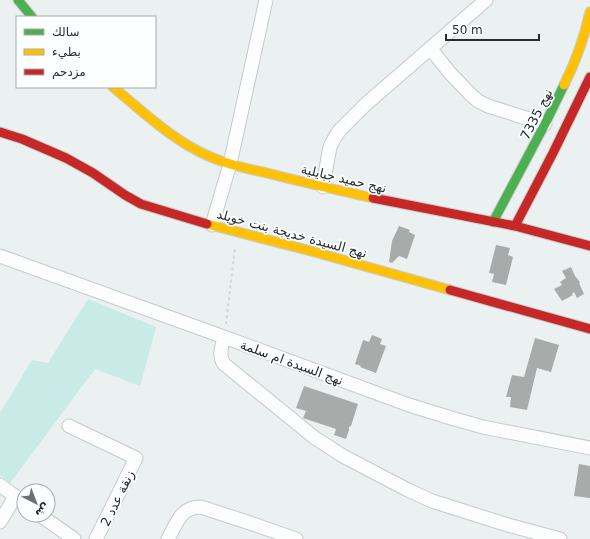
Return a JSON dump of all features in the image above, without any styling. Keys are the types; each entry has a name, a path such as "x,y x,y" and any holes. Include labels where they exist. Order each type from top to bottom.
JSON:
{"street":[{"path":"18,0 31,16"},
{"path":"212,225 230,164 266,0"},
{"path":"323,187 330,147 339,131 366,104 486,0"},
{"name":"نهج 7335","path":"493,222 545,124 573,67 586,34 590,12"},
{"path":"430,48 450,73 478,101 488,106 545,124"},
{"path":"515,226 590,78"},
{"name":"نهج حميد جبايلية","path":"114,88 163,128 188,146 230,164 385,201 515,226 590,246"},
{"name":"نهج السيدة خديجة بنت خويلد","path":"0,132 22,139 66,158 93,173 124,195 141,204 236,232 311,251 590,329"},
{"name":"نهج السيدة ام سلمة","path":"0,256 409,405 483,427 590,448"},
{"path":"224,337 220,356 224,364 315,438 343,456 432,501 508,525 560,539"},
{"name":"زنقة عدد 2","path":"69,426 136,458 96,539"},
{"path":"0,485 16,497"},
{"path":"0,522 16,504"},
{"path":"168,539 181,516 186,510 193,507 201,507 250,522 296,539"},
{"path":"51,523 74,539"}],"path":[{"path":"224,337 236,232"}],"shaded area":[{"path":"88,299 156,327 140,386 95,369 10,483 0,475 0,413 32,360 48,363"}],"building":[{"path":"399,226 410,230 409,232 415,235 407,259 399,256 392,263 389,262 392,241"},
{"path":"496,245 510,248 508,255 513,257 506,285 492,282 494,274 489,273"},
{"path":"571,267 575,276 580,282 579,283 584,294 577,298 574,292 572,294 573,295 562,301 554,289 562,285 560,282 566,278 562,271"},
{"path":"372,335 382,339 380,344 386,346 376,373 355,364 363,340 369,342"},
{"path":"535,338 559,345 551,372 537,368 527,410 510,407 511,397 506,397 512,375 524,377"},
{"path":"304,386 358,404 346,439 334,435 336,429 303,418 306,411 296,408"},
{"path":"579,464 590,466 590,498 574,496"}],"traffic: fast":[{"path":"18,0 31,16"},
{"path":"493,222 564,85"}],"traffic: slow":[{"path":"564,85 579,50 590,12"},
{"path":"114,88 144,113 188,146 208,156 241,167 373,198"},
{"path":"207,224 311,251 450,290"}],"traffic: jam":[{"path":"515,226 590,77"},
{"path":"0,132 22,139 66,158 93,173 141,204 207,224"},
{"path":"373,198 515,226 590,246"},
{"path":"450,290 590,329"}]}
